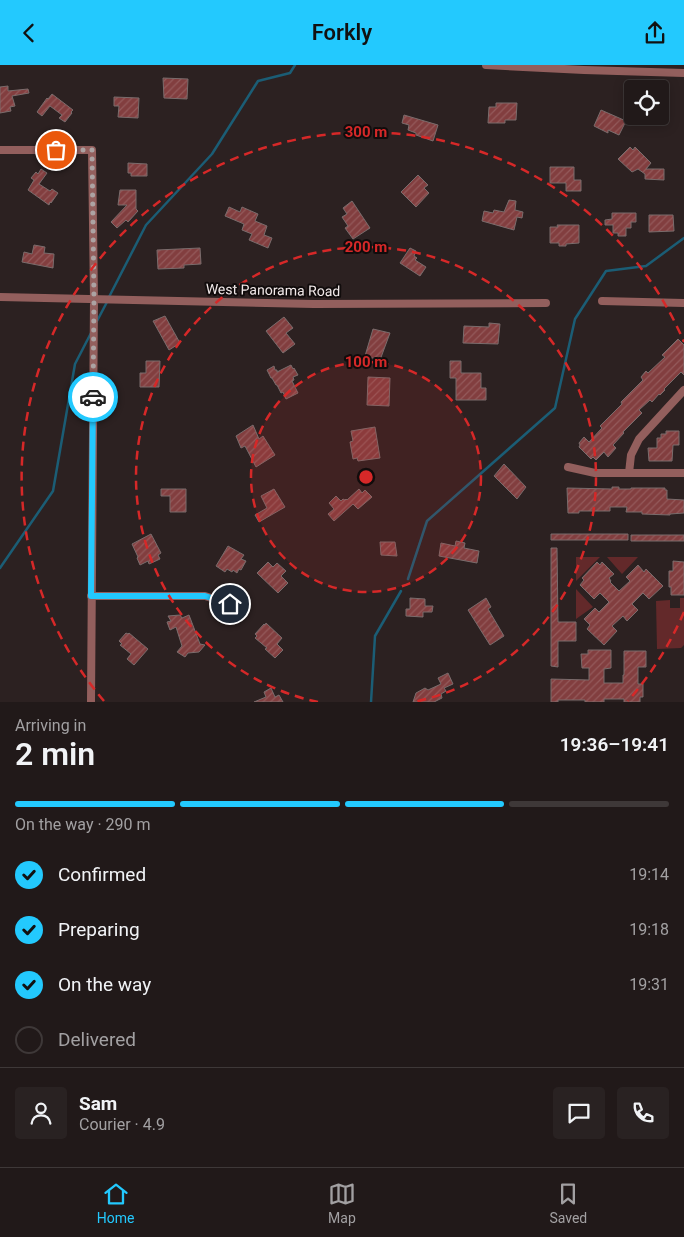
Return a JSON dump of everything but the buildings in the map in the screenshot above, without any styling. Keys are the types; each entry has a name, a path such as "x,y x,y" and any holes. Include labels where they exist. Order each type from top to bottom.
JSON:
{"street":[{"path":"486,65 684,73"},
{"path":"0,150 92,150 94,299 91,702"},
{"name":"West Panorama Road","path":"0,297 314,304 546,303"},
{"path":"602,301 684,303"},
{"path":"629,473 631,455 639,439 684,390"},
{"path":"568,467 595,473 684,473"},
{"path":"91,596 205,596 230,604"}],"shaded area":[{"path":"576,557 600,557 576,581"},
{"path":"607,557 638,557 622,574"},
{"path":"576,589 593,607 576,619"},
{"path":"680,598 684,598 684,645 681,648 657,649 656,601 670,600 670,608 680,608"}],"waterway":[{"path":"109,297 146,225 212,154 258,81 290,73 295,65"},
{"path":"408,579 427,521 555,408 575,319 606,271 646,266 684,238"},
{"path":"97,321 107,302"},
{"path":"0,568 53,491 75,364 91,333"},
{"path":"371,702 375,636 401,591"}],"way so far":[{"path":"56,150 92,150 93,397"}],"route":[{"path":"93,397 91,596 205,596 230,604"}]}
